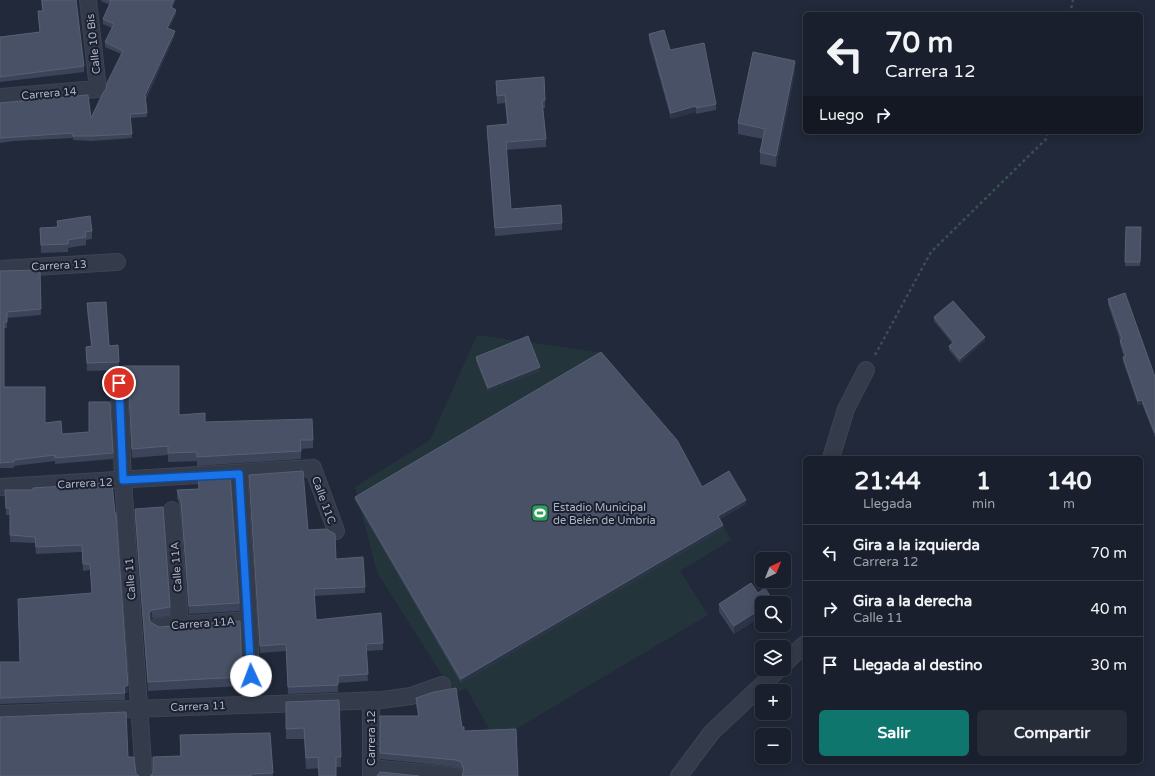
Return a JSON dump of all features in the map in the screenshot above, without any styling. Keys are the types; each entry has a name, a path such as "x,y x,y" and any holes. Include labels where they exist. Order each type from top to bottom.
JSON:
{"street":[{"name":"Calle 10 Bis","path":"88,0 98,89"},
{"name":"Carrera 14","path":"0,97 98,89"},
{"name":"Carrera 13","path":"0,268 117,262"},
{"path":"832,456 846,409 866,370"},
{"name":"Calle 11","path":"119,383 123,480 144,776"},
{"name":"Carrera 12","path":"0,487 239,474 313,468"},
{"name":"Calle 11C","path":"313,468 336,532"},
{"path":"239,474 249,620 252,704"},
{"name":"Calle 11A","path":"172,510 180,624"},
{"name":"Carrera 11A","path":"158,626 249,620"},
{"path":"791,657 803,646"},
{"path":"679,776 712,732 772,676"},
{"name":"Carrera 11","path":"0,714 371,700 411,696 442,685"},
{"name":"Carrera 12","path":"371,700 371,772"},
{"path":"371,772 455,776"}],"path":[{"path":"1070,12 1073,0"},
{"path":"866,370 931,252 1046,139 1047,134"}],"shaded area":[{"name":"Estadio Municipal de Belén de Umbría","path":"477,335 598,352 684,450 731,540 680,571 708,615 496,741 466,688 454,694 377,572 355,487 430,440"}],"building":[{"path":"42,0 76,0 84,66 0,77 0,37 40,32 38,11 43,11"},
{"path":"109,0 174,0 171,7 176,10 167,28 175,31 145,95 147,113 130,114 132,134 73,136 73,133 0,138 0,103 88,95 91,118 123,51 105,42 114,24 103,19 111,1"},
{"path":"664,30 670,50 704,43 716,104 696,108 696,106 671,113 649,34"},
{"path":"753,52 795,61 776,156 760,152 765,129 738,123"},
{"path":"544,77 545,100 542,101 546,139 506,142 511,209 561,205 562,223 495,228 487,126 508,124 505,95 497,96 496,81"},
{"path":"90,216 92,231 85,232 86,237 68,240 68,244 41,245 40,228 58,227 57,221"},
{"path":"1126,227 1141,227 1140,262 1125,262"},
{"path":"40,270 41,309 7,312 7,322 4,322 4,387 45,387 45,423 61,421 62,434 89,432 89,402 110,402 113,453 55,458 55,455 0,463 0,271"},
{"path":"1125,293 1155,377 1155,433 1142,400 1138,401 1123,357 1126,356 1120,340 1122,339 1108,299"},
{"path":"953,301 985,337 960,359 949,346 954,342 934,317"},
{"path":"106,302 109,346 118,345 119,362 87,363 86,347 92,346 87,303"},
{"path":"528,336 540,367 488,388 476,357"},
{"name":"Estadio Municipal de Belén de Umbría","path":"601,352 677,440 702,487 729,471 746,500 718,516 723,525 461,679 355,497"},
{"path":"123,366 179,366 179,415 205,413 205,422 312,419 313,440 300,440 301,451 197,457 197,452 168,453 168,446 132,449 128,374"},
{"path":"303,471 308,530 326,529 335,534 336,559 363,557 365,587 314,589 316,620 381,613 383,643 366,644 368,674 338,676 338,685 288,687 286,644 260,646 249,475"},
{"path":"230,474 239,603 189,606 181,501 177,490 199,489 198,476"},
{"path":"112,483 116,513 128,685 124,687 125,693 0,698 0,662 20,662 18,599 92,593 90,564 83,564 82,545 36,547 35,537 10,535 10,508 6,508 5,490 33,490 33,488"},
{"path":"163,507 170,607 152,610 149,613 150,622 159,627 240,621 242,677 148,682 135,509"},
{"path":"751,583 758,593 765,588 770,596 755,596 755,612 734,626 719,604"},
{"path":"456,688 462,727 464,727 464,731 516,729 518,776 462,776 464,770 461,762 456,760 380,753 380,716 419,716 416,698 434,692"},
{"path":"339,700 341,757 336,757 336,776 319,776 318,757 306,758 304,728 286,729 286,702"},
{"path":"126,712 128,757 134,757 136,774 139,776 0,776 0,717"},
{"path":"270,733 273,773 251,774 251,776 150,776 153,773 153,757 181,756 180,735"},
{"path":"380,772 419,776 377,776"}],"place":[{"name":"Estadio Municipal de Belén de Umbría","path":"540,513"}],"route":[{"path":"119,383 123,480 239,474 249,620 251,676"}]}
